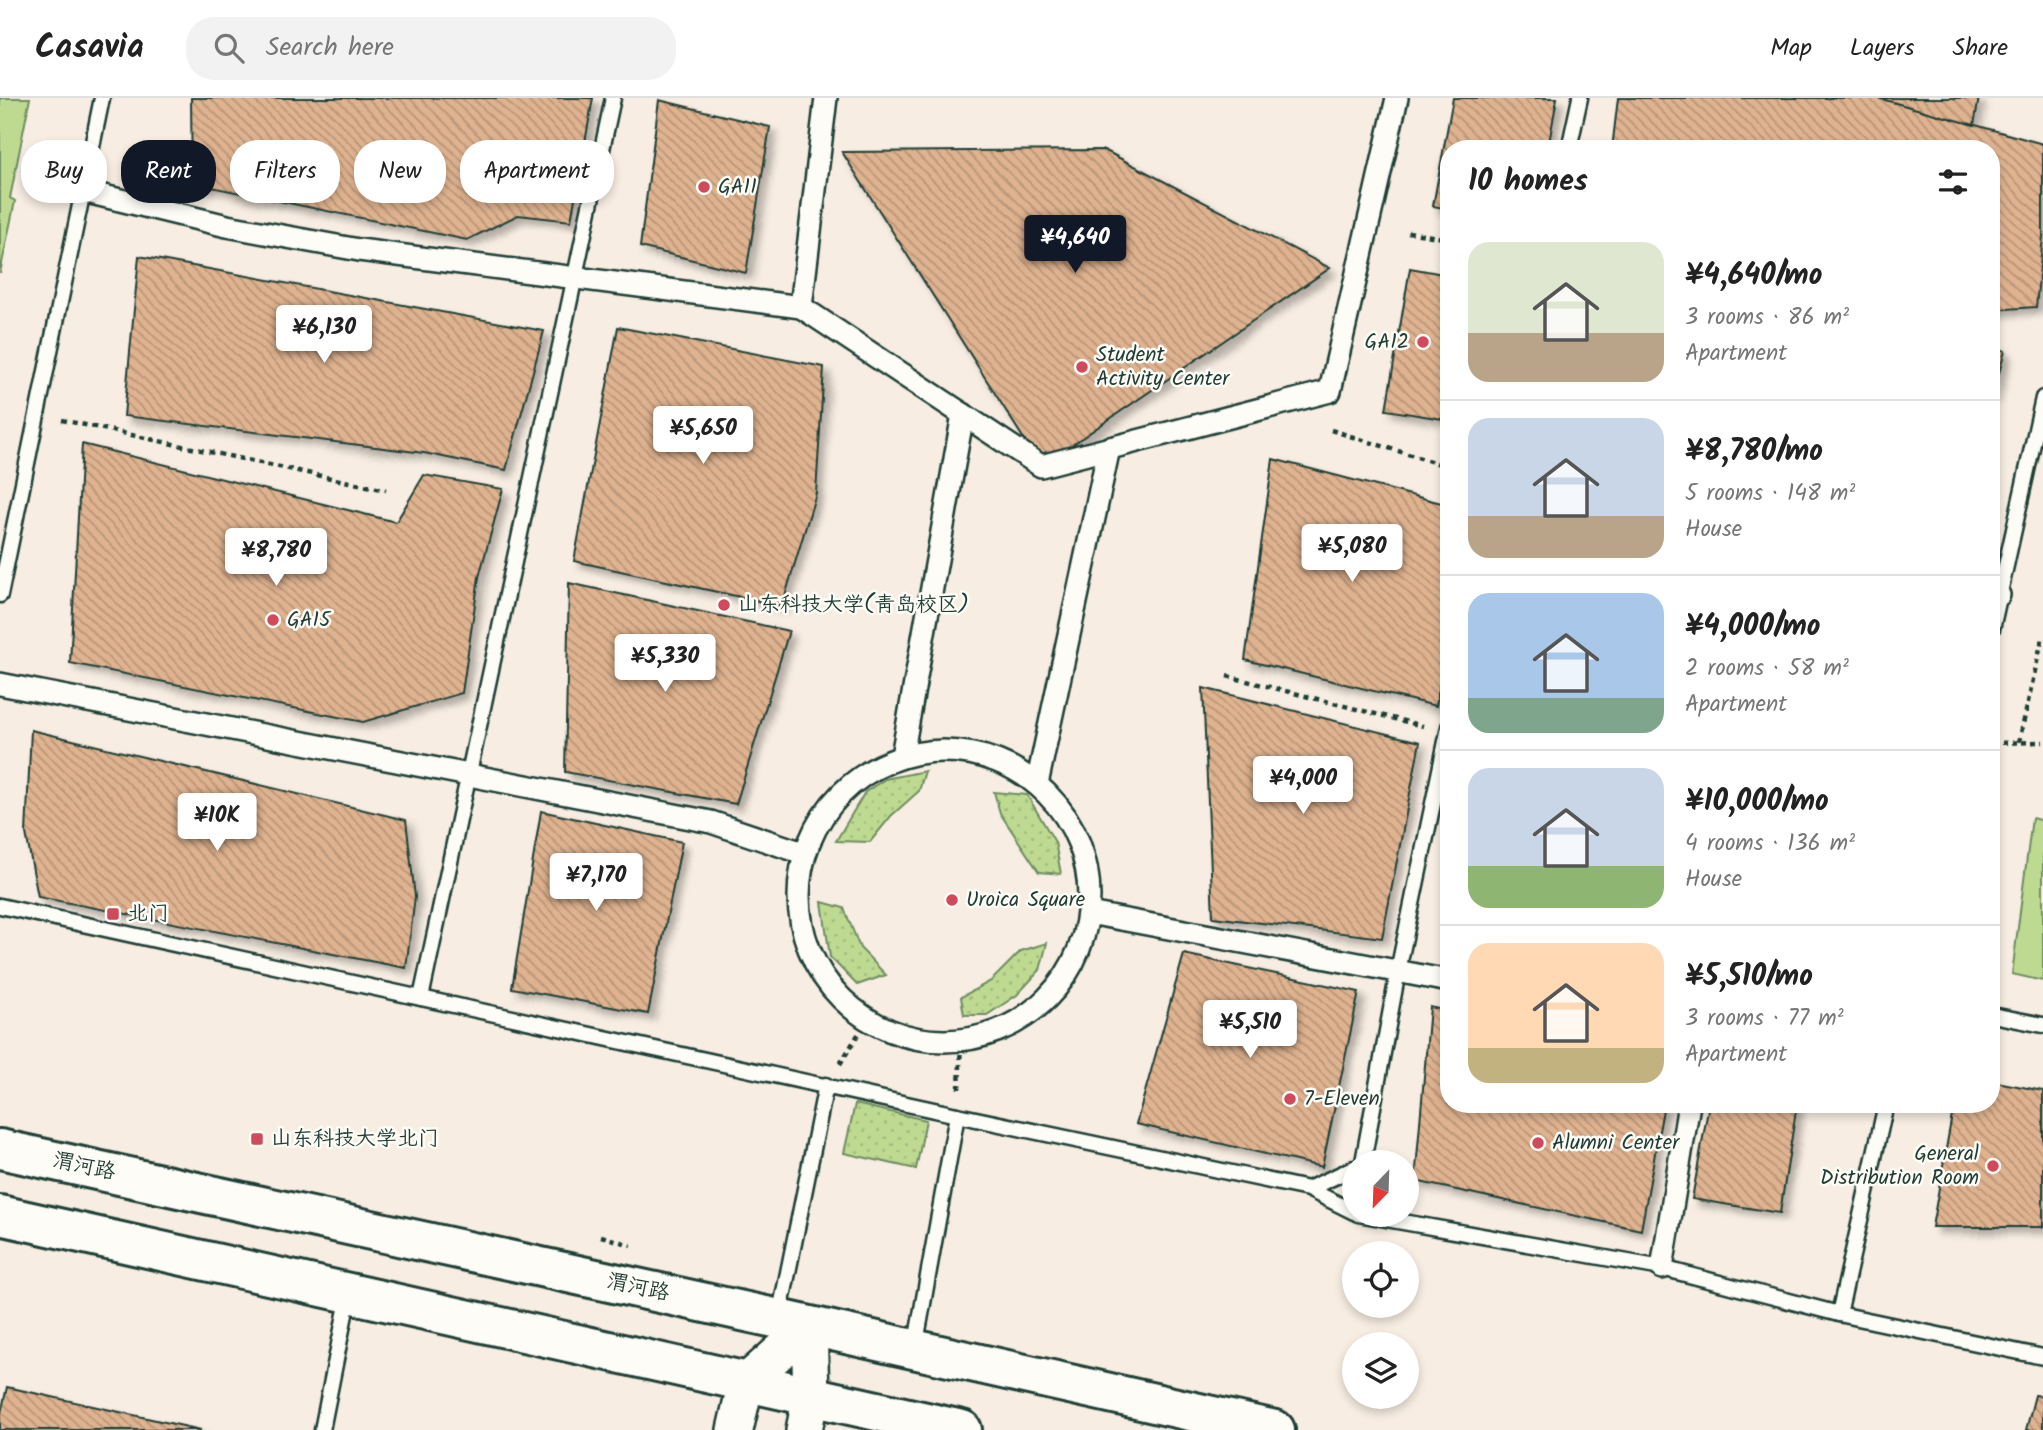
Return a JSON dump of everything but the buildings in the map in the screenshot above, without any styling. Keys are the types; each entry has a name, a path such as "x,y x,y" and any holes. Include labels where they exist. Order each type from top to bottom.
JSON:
{"main road":[{"name":"渭河路","path":"0,1149 1275,1430"},
{"path":"0,1214 746,1382 808,1413 962,1430"}],"street":[{"path":"801,307 826,98"},
{"path":"107,197 227,226 359,250 801,307 1041,466 1330,391 1397,98"},
{"path":"902,756 963,414"},
{"path":"1037,784 1109,448"},
{"path":"0,684 711,822 803,853"},
{"path":"949,750 996,760 1037,784 1069,821 1087,865 1089,914 1076,960 1047,999 1007,1027 961,1041 913,1038 867,1020 831,989 807,947 797,900 803,853 825,810 859,776 902,756 949,750"},
{"path":"1089,914 1440,979"},
{"path":"1662,1268 1688,1113"},
{"path":"735,1430 746,1382 794,1322"},
{"path":"794,1322 808,1413"}],"lane":[{"path":"93,140 102,98"},
{"path":"421,998 613,98"},
{"path":"1571,140 1580,98"},
{"path":"0,595 81,203"},
{"path":"2000,574 2043,398"},
{"path":"1365,1150 1398,971 1440,769"},
{"path":"0,906 1308,1189 1342,1206"},
{"path":"2000,1017 2043,1025"},
{"path":"794,1322 826,1086"},
{"path":"1839,1314 1884,1113"},
{"path":"914,1350 957,1115"},
{"path":"1308,1189 1342,1173"},
{"path":"1419,1224 1662,1268 1839,1314 2043,1357"},
{"path":"322,1430 349,1293"}],"path":[{"path":"1408,232 1440,237"},
{"path":"37,415 386,489"},
{"path":"1331,430 1440,464"},
{"path":"2019,742 2043,635"},
{"path":"1227,677 1440,728"},
{"path":"2000,743 2043,742"},
{"path":"826,1086 867,1020"},
{"path":"957,1115 961,1041"},
{"path":"601,1236 639,1247"}],"green space":[{"path":"0,98 30,98 10,198 15,201 0,273"},
{"path":"925,771 919,791 891,816 870,842 836,841 865,792 885,779"},
{"path":"994,792 1027,795 1055,842 1061,874 1039,872 1000,813"},
{"path":"2032,818 2043,821 2043,981 2012,974"},
{"path":"822,902 844,908 860,948 886,975 857,985 830,957"},
{"path":"1047,943 1040,970 1017,995 987,1015 964,1015 961,997 991,981 1021,951"},
{"path":"855,1104 926,1120 916,1169 844,1153"}],"place":[{"name":"GA11","path":"704,187"},
{"name":"GA12","path":"1423,342"},
{"name":"Student Activity Center","path":"1082,367"},
{"name":"山东科技大学(青岛校区)","path":"724,605"},
{"name":"GA15","path":"273,620"},
{"name":"Uroica Square","path":"952,900"},
{"name":"北门","path":"113,914"},
{"name":"7-Eleven","path":"1290,1099"},
{"name":"山东科技大学北门","path":"257,1139"},
{"name":"Alumni Center","path":"1538,1143"},
{"name":"General Distribution Room","path":"1993,1166"}]}
